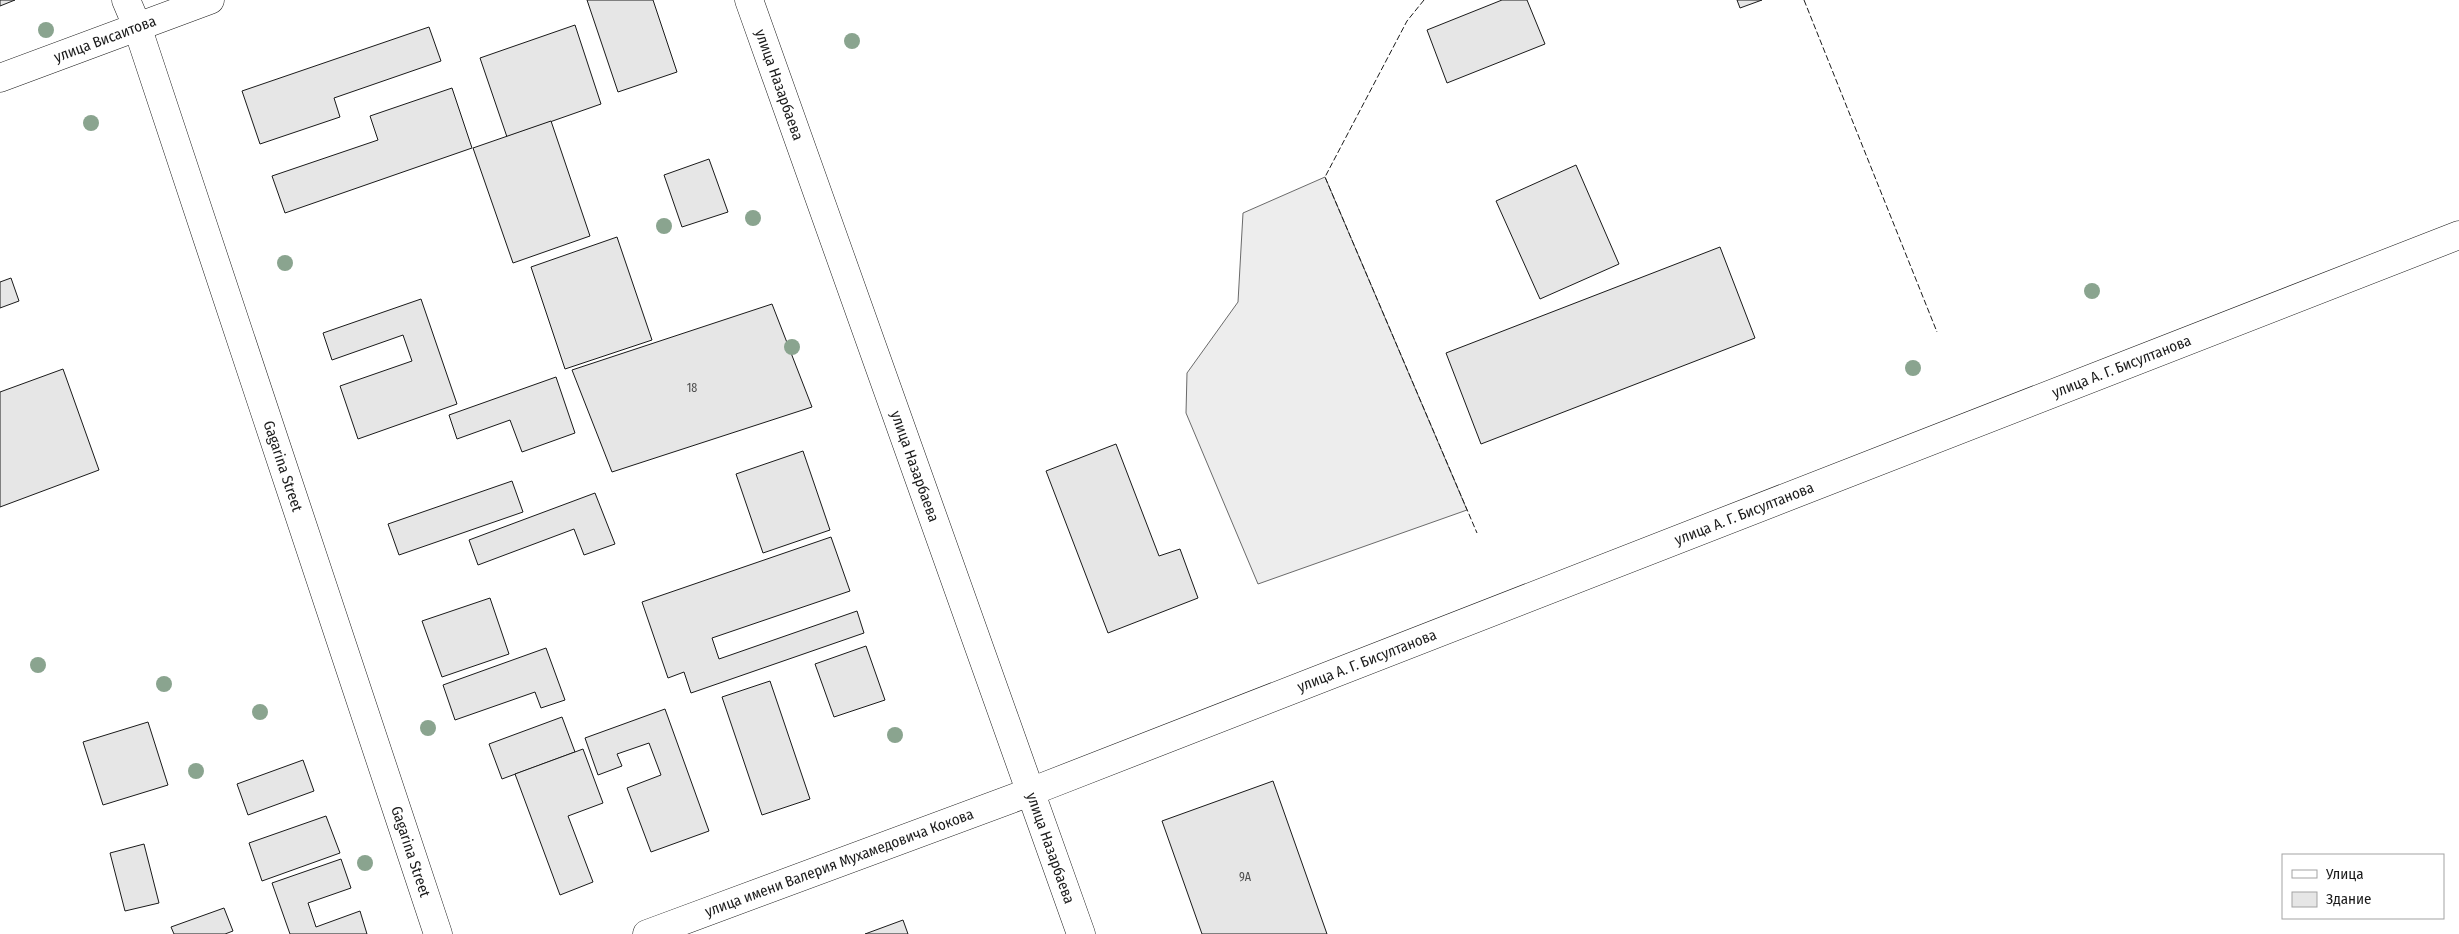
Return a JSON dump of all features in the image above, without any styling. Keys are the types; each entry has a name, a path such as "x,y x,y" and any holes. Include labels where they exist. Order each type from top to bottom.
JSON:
{"street":[{"name":"Gagarina Street","path":"126,0 137,26 438,934"},
{"name":"улица Висаитова","path":"0,78 210,0"},
{"name":"улица Назарбаева","path":"749,0 1081,934"},
{"name":"улица А. Г. Бисултанова","path":"1030,792 2459,235"},
{"name":"улица имени Валерия Мухамедовича Кокова","path":"647,934 1030,792"}],"shaded area":[{"path":"1325,177 1467,510 1258,584 1186,413 1187,373 1238,302 1243,213"}],"building":[{"path":"0,0 15,0 0,6"},
{"path":"587,0 653,0 677,72 618,92"},
{"path":"1502,0 1527,0 1545,44 1447,83 1427,30"},
{"path":"1737,0 1762,0 1740,8"},
{"path":"575,25 601,104 507,137 480,58"},
{"path":"429,27 441,61 334,98 340,117 260,144 242,91"},
{"path":"452,88 472,148 285,213 272,176 378,140 370,116"},
{"path":"551,121 590,236 513,263 473,148"},
{"path":"709,159 728,212 682,227 664,175"},
{"path":"1576,165 1619,264 1540,299 1496,201"},
{"path":"617,237 652,340 565,369 531,267"},
{"path":"1720,247 1755,338 1481,444 1446,353"},
{"path":"11,278 19,301 0,308 0,282"},
{"path":"421,299 457,404 358,439 340,386 412,361 403,335 332,360 323,333"},
{"path":"772,304 812,407 612,472 572,370"},
{"path":"63,369 99,470 0,507 0,392"},
{"path":"556,377 575,433 522,452 510,420 457,439 449,415"},
{"path":"1116,444 1159,556 1180,549 1198,598 1108,633 1046,471"},
{"path":"803,451 830,530 763,553 736,474"},
{"path":"512,481 523,512 399,555 388,524"},
{"path":"595,493 615,544 584,555 574,529 478,565 469,540"},
{"path":"831,537 850,591 712,638 719,659 857,611 864,633 691,693 684,672 668,678 642,602"},
{"path":"490,598 509,654 442,677 422,621"},
{"path":"866,646 885,700 834,717 815,664"},
{"path":"546,648 565,700 541,708 535,692 455,720 443,685"},
{"path":"770,681 810,799 762,815 722,697"},
{"path":"665,709 709,831 651,852 627,788 661,775 649,743 617,754 622,766 598,775 585,738"},
{"path":"562,717 575,752 502,779 489,744"},
{"path":"148,722 168,785 103,805 83,742"},
{"path":"583,749 603,803 568,816 593,882 560,895 515,774"},
{"path":"303,760 314,791 248,815 237,784"},
{"path":"1273,781 1327,934 1202,934 1162,821"},
{"path":"326,816 340,853 262,881 249,843"},
{"path":"144,844 159,903 125,911 110,853"},
{"path":"341,859 351,888 308,903 316,927 360,911 367,934 290,934 272,883"},
{"path":"224,908 233,931 225,934 174,934 171,927"},
{"path":"903,920 908,934 865,934"}],"fence":[{"path":"1424,0 1407,21 1325,177 1477,533"},
{"path":"1804,0 1937,332"}]}
